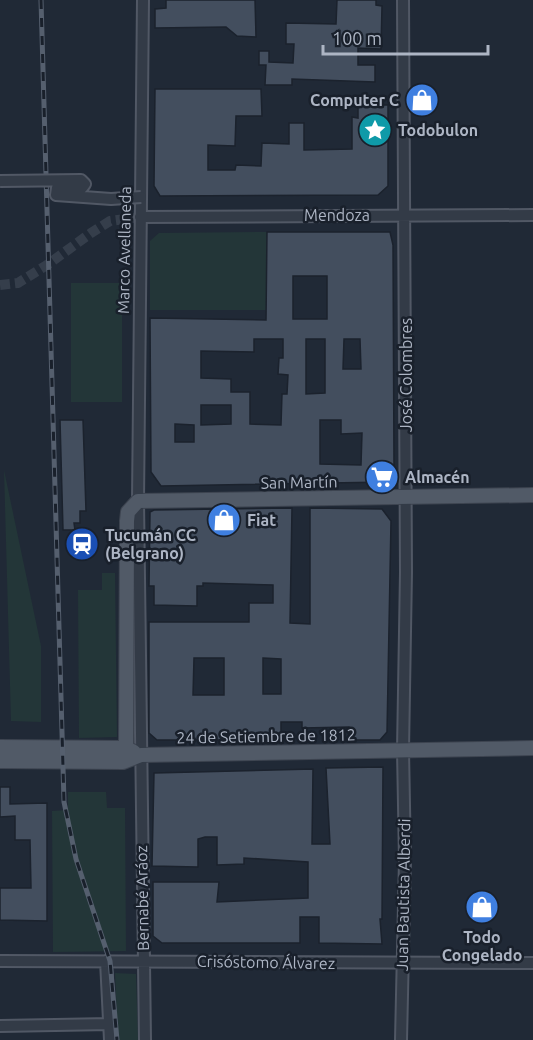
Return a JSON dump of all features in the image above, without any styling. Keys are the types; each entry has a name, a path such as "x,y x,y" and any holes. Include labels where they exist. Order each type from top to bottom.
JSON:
{"main road":[{"name":"San Martín","path":"138,501 533,495"},
{"name":"Marco Avellaneda","path":"126,748 127,521 128,512 138,501"},
{"path":"0,747 126,748 141,755"},
{"name":"24 de Setiembre de 1812","path":"0,761 123,762 141,755 533,748"}],"street":[{"name":"Marco Avellaneda","path":"141,755 138,501 143,0"},
{"name":"José Colombres","path":"403,0 406,496 403,750"},
{"path":"0,182 81,180 85,184 82,188 57,188 56,195 111,199 141,197"},
{"name":"Mendoza","path":"140,217 533,215"},
{"name":"Juan Bautista Alberdi","path":"401,1040 405,860 403,750"},
{"name":"Bernabé Aráoz","path":"141,755 146,1040"},
{"name":"Crisóstomo Álvarez","path":"0,961 533,963"},
{"path":"106,961 110,1040"},
{"path":"0,1026 110,1024"}],"shaded area":[{"path":"267,232 266,310 150,310 150,241 159,233"},
{"path":"71,283 122,283 122,402 71,402"},
{"path":"4,470 41,646 41,722 11,721"},
{"path":"102,573 115,573 117,737 79,738 78,590 102,590"},
{"path":"68,792 106,792 107,808 125,808 126,951 53,952 52,811 68,810"},
{"path":"115,973 136,974 138,1040 118,1040"}],"building":[{"path":"166,0 255,0 256,37 237,36 226,27 155,28 155,9 166,8"},
{"path":"337,0 376,0 376,5 382,6 381,49 358,48 358,65 375,65 375,82 292,79 292,85 265,85 266,65 259,65 259,51 269,51 269,62 293,63 294,44 286,44 286,23 336,24"},
{"path":"155,89 261,89 262,116 236,116 235,146 208,145 208,170 235,170 236,165 261,166 262,143 289,144 289,123 304,123 304,150 352,149 352,117 358,118 358,105 388,105 388,186 378,195 160,196 154,186"},
{"path":"267,232 390,232 393,245 394,465 388,482 161,486 151,472 150,318 266,320","holes":["293,276 327,276 327,319 293,319","254,339 283,339 283,358 279,358 278,374 288,375 287,394 282,394 281,425 250,424 250,392 231,392 231,379 201,378 201,351 254,352","306,339 325,339 325,393 306,394","344,339 360,339 361,369 343,369","201,405 231,405 231,424 201,425","320,420 341,420 341,434 362,433 361,465 320,464","175,424 194,425 194,442 175,442"]},
{"path":"60,420 83,420 86,511 80,511 80,523 74,523 75,530 63,530"},
{"path":"292,508 290,623 310,624 310,508 382,509 391,521 387,732 380,740 349,740 349,727 302,728 302,722 281,722 281,740 157,740 149,733 149,622 249,622 249,603 273,603 273,585 203,583 203,586 197,586 197,606 154,605 154,586 149,586 150,512 154,510","holes":["194,658 224,658 224,695 193,695","263,658 281,659 281,694 263,694"]},
{"path":"383,767 382,919 380,919 382,944 319,943 319,917 300,917 300,943 162,943 153,936 153,882 219,882 217,902 308,898 308,862 244,858 244,864 217,865 217,837 198,839 198,867 152,866 154,773 313,769 312,844 330,844 326,768"},
{"path":"0,787 10,787 10,804 47,803 47,921 0,920 0,888 31,888 30,840 15,840 15,816 0,817"}],"tunnel":[{"path":"0,285 18,283 110,221 140,217"}],"railway":[{"path":"41,0 64,802 76,859 110,961 117,1040"}],"place":[{"name":"Computer C","path":"422,100"},
{"name":"Todobulon","path":"375,130"},
{"name":"Almacén","path":"382,477"},
{"name":"Fiat","path":"224,520"},
{"name":"Tucumán CC (Belgrano)","path":"82,544"},
{"name":"Todo Congelado","path":"482,907"}]}
